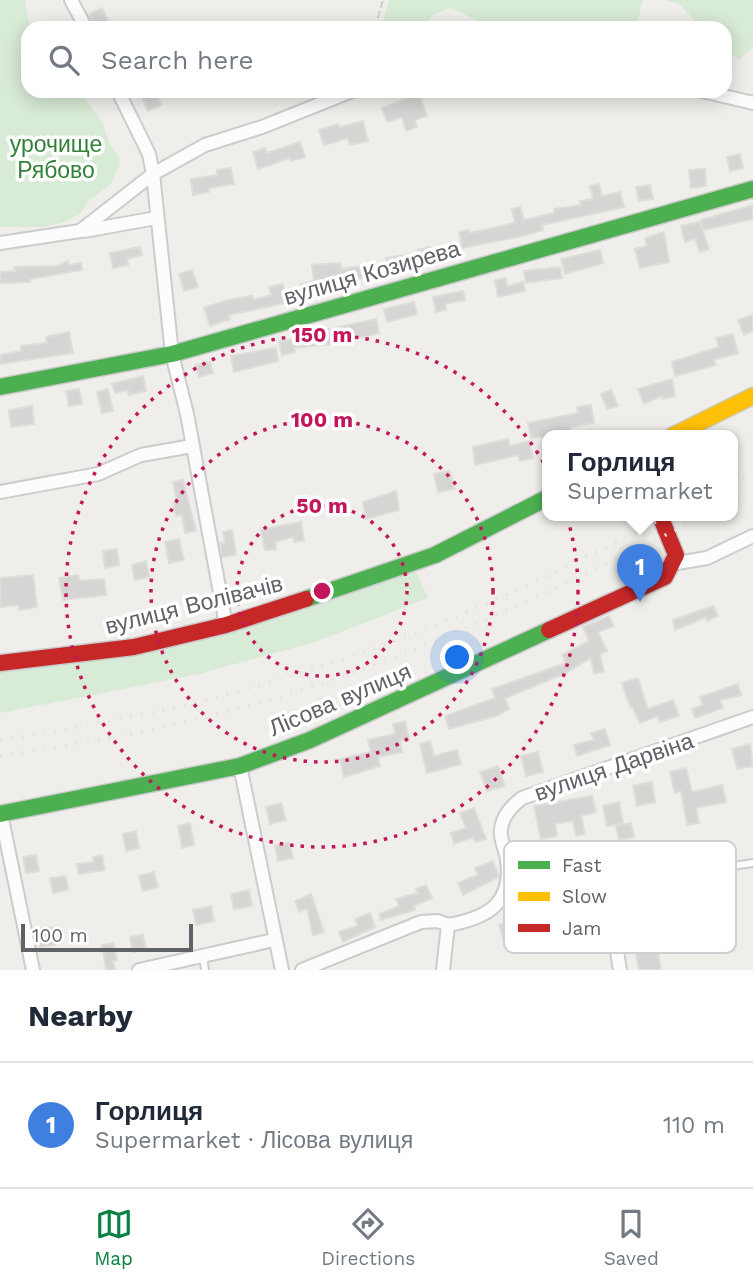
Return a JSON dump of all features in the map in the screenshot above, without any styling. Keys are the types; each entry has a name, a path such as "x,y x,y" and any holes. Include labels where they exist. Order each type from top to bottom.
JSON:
{"street":[{"path":"71,0 82,21"},
{"path":"121,98 149,154 153,174 172,354 226,625"},
{"path":"80,231 153,174 205,145 262,127 334,98"},
{"path":"732,98 753,103"},
{"name":"вулиця Козирева","path":"0,387 172,354 753,189"},
{"path":"0,243 156,218"},
{"path":"684,430 753,396"},
{"path":"0,492 98,474 141,455 192,446"},
{"name":"вулиця Волівачів","path":"0,663 134,647 226,625 388,573 435,555 542,501"},
{"path":"662,521 675,547 677,563"},
{"name":"Лісова вулиця","path":"1,814 240,766 310,740 665,578 677,563 707,558 753,536"},
{"name":"вулиця Дарвіна","path":"504,848 500,831 507,811 522,799 753,718"},
{"path":"240,766 282,970"},
{"path":"1,814 33,970"},
{"path":"302,970 421,922 438,921 448,925 482,915 504,896"},
{"path":"443,970 448,925"},
{"path":"139,970 274,940"}],"lane":[{"path":"202,955 205,970"}],"path":[{"path":"377,21 383,0"}],"green space":[{"name":"урочище Рябово","path":"0,0 25,0 29,21 21,21 21,98 84,98 102,122 120,164 111,184 89,201 80,214 67,221 45,227 0,227"},
{"path":"389,0 643,0 638,21 479,21 451,8 432,15 429,21 383,21"},
{"path":"666,0 753,0 753,48 739,59 732,54 732,21 695,21 679,4"},
{"path":"414,567 428,598 315,642 199,674 0,713 0,667 115,653"}],"building":[{"path":"102,8 108,21 92,21 89,14"},
{"path":"142,98 158,98 161,105 148,111"},
{"path":"408,98 420,98 427,116 415,120 417,127 406,131 402,117 387,122 382,108"},
{"path":"363,121 368,141 350,145 348,138 324,145 319,130"},
{"path":"300,142 305,157 291,161 290,158 258,169 253,152 265,148 267,153"},
{"path":"740,154 743,168 730,171 727,157"},
{"path":"231,168 234,184 209,188 209,192 193,195 191,179 217,175 217,170"},
{"path":"705,169 706,186 691,188 689,170"},
{"path":"599,184 602,196 620,192 624,207 542,225 543,230 518,237 462,248 459,232 469,230 470,233 515,223 512,209 520,207 524,220 554,213 554,209 581,205 580,201 593,199 590,186"},
{"path":"650,185 653,199 639,201 636,187"},
{"path":"753,205 753,219 703,230 701,220"},
{"path":"700,222 709,249 700,252 695,239 685,242 681,226"},
{"path":"664,232 669,262 640,268 635,249 647,246 645,238"},
{"path":"140,247 142,255 127,259 128,265 113,268 110,253"},
{"path":"430,247 433,262 343,282 344,287 323,291 323,295 229,315 230,319 210,326 204,308 228,300 252,296 253,300 271,295 269,287 283,284 284,293 302,288 301,284 314,281 312,265 340,263 341,269 387,262 386,258 418,253 417,250"},
{"path":"600,250 603,263 565,274 561,259"},
{"path":"68,261 68,265 81,263 82,270 30,279 30,282 1,283 0,272 15,271 14,267 57,266"},
{"path":"560,267 562,278 526,283 524,271"},
{"path":"192,270 198,287 184,291 179,274"},
{"path":"506,278 507,286 523,282 525,291 498,297 495,280"},
{"path":"463,291 465,300 445,304 446,310 436,312 433,297"},
{"path":"414,302 417,314 387,322 384,309"},
{"path":"753,315 753,331 744,335 738,320"},
{"path":"376,319 379,333 333,344 294,348 295,352 282,355 279,341 311,338 310,333"},
{"path":"69,332 73,353 0,364 0,355 21,351 21,346 47,343 46,337"},
{"path":"733,334 738,353 714,360 716,365 675,376 672,362 719,347 716,338"},
{"path":"276,348 278,361 234,372 231,356"},
{"path":"210,362 213,373 199,377 196,365"},
{"path":"143,376 146,391 129,395 128,390 115,393 112,384"},
{"path":"672,379 675,396 663,399 662,396 644,404 638,389"},
{"path":"79,389 82,404 69,406 66,391"},
{"path":"108,389 113,411 102,413 97,392"},
{"path":"611,390 618,406 607,409 601,394"},
{"path":"591,405 594,423 570,427 571,430 542,430 542,437 531,438 528,423 578,413 577,407"},
{"path":"32,406 34,424 11,427 9,410"},
{"path":"508,439 510,446 529,441 533,458 520,461 518,455 475,465 473,447"},
{"path":"450,471 454,489 438,492 434,474"},
{"path":"183,480 196,531 185,533 182,515 176,516 173,503 177,502 173,482"},
{"path":"396,491 399,510 366,519 363,502"},
{"path":"301,522 304,540 294,542 293,537 275,542 276,549 265,550 261,530"},
{"path":"232,530 236,555 222,557 220,543 225,543 223,532"},
{"path":"179,539 184,560 169,563 165,542"},
{"path":"117,549 119,565 105,568 103,551"},
{"path":"146,561 149,577 135,580 132,565"},
{"path":"33,575 37,607 19,610 18,605 0,607 0,578"},
{"path":"78,575 80,581 104,579 106,595 63,600 59,578"},
{"path":"713,606 718,616 707,621 706,617 675,630 673,620"},
{"path":"609,616 614,626 598,632 607,651 600,654 604,671 594,674 591,658 564,674 505,698 509,709 496,716 449,729 445,716 495,698 492,689 566,663 562,655 589,641 583,627"},
{"path":"638,678 648,709 673,700 679,716 660,722 657,716 640,723 632,706 630,707 622,683"},
{"path":"738,684 741,695 720,700 723,708 695,718 692,709 703,705 700,697"},
{"path":"405,721 409,739 400,741 402,752 378,757 380,766 344,777 340,759 371,752 368,740 395,734 393,724"},
{"path":"605,729 610,745 577,756 574,745 594,740 591,733"},
{"path":"430,741 434,756 457,750 461,764 427,773 420,744"},
{"path":"750,744 753,766 737,769 732,749"},
{"path":"538,752 543,772 526,776 521,756"},
{"path":"498,766 505,786 487,791 480,772"},
{"path":"686,768 692,792 722,785 726,802 696,808 699,823 687,825 681,791 675,793 670,772"},
{"path":"652,782 655,802 637,806 633,786"},
{"path":"592,796 596,812 581,816 585,834 576,836 573,821 555,824 557,836 541,839 534,806"},
{"path":"619,802 623,823 607,826 603,806"},
{"path":"281,803 286,820 270,824 266,807"},
{"path":"474,808 486,839 475,842 473,837 454,844 451,833 466,828 460,813"},
{"path":"190,823 194,845 182,848 178,826"},
{"path":"631,823 634,837 619,840 616,826"},
{"path":"136,831 139,848 126,851 123,834"},
{"path":"289,843 293,858 278,861 275,846"},
{"path":"36,855 39,871 26,873 23,857"},
{"path":"102,855 105,870 79,874 77,864 94,862 93,857"},
{"path":"493,861 499,877 463,895 458,883 478,875 475,868"},
{"path":"154,872 158,887 143,891 139,876"},
{"path":"66,876 68,890 53,893 50,878"},
{"path":"426,885 432,898 414,906 415,910 381,920 379,914 399,906 396,899 418,893 416,889"},
{"path":"249,890 252,906 234,909 231,894"},
{"path":"311,894 324,932 313,935 307,908 299,912 295,901"},
{"path":"211,906 214,921 196,925 193,910"},
{"path":"370,913 375,927 343,942 339,932 358,926 355,919"},
{"path":"504,924 504,941 499,925"},
{"path":"53,927 56,945 40,947 37,929"},
{"path":"143,935 146,950 133,952 130,937"},
{"path":"114,943 117,960 113,961 115,970 106,970 102,945"},
{"path":"636,953 658,953 661,970 639,970"}],"railway":[{"path":"738,482 753,474"},
{"path":"738,500 753,493"},
{"path":"0,740 92,725 183,705 318,668 440,624 517,590 657,521"},
{"path":"0,756 94,741 188,721 326,682 414,650 498,614 694,521"}],"traffic: fast":[{"path":"0,387 172,354 753,189"},
{"path":"306,599 435,555 542,501"},
{"path":"0,814 240,766 310,740 549,630"}],"traffic: slow":[{"path":"684,430 753,396"}],"traffic: jam":[{"path":"549,630 665,577 676,555 662,521"},
{"path":"0,663 134,647 226,625 306,599"}],"place":[{"name":"Горлиця","path":"640,602"}]}
